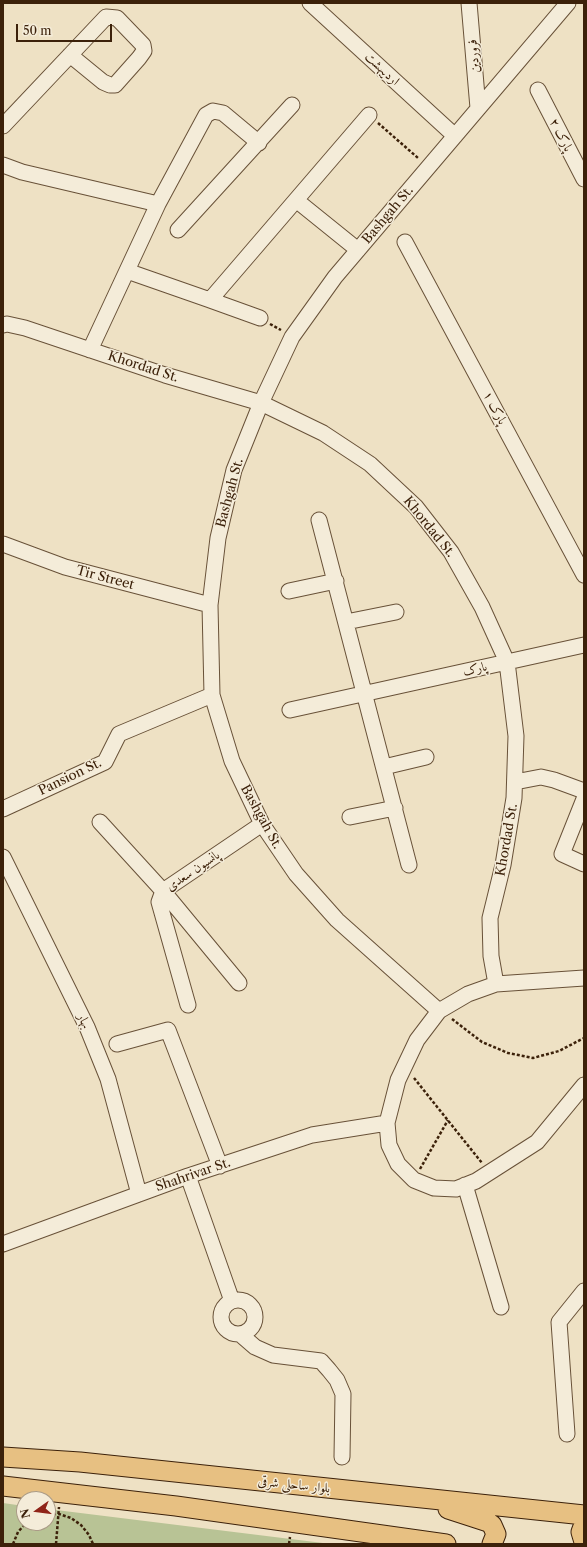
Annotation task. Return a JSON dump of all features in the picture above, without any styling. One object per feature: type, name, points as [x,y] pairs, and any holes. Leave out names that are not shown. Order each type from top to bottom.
[{"type":"main road","name":"بلوار ساحلی شرقی","points":[[3,1457],[80,1462],[584,1515]]},
{"type":"main road","points":[[3,1486],[161,1504],[446,1544]]},
{"type":"main road","points":[[415,1498],[488,1522],[495,1529],[496,1534],[496,1539],[492,1544]]},
{"type":"main road","points":[[584,1524],[581,1532],[584,1542]]},
{"type":"street","name":"فروردین","points":[[469,3],[478,108]]},
{"type":"street","name":"Bashgah St.","points":[[439,1011],[337,920],[296,874],[262,824],[232,761],[212,695],[210,605],[218,538],[234,470],[261,403],[292,337],[335,277],[568,3]]},
{"type":"street","name":"اردیبهشت","points":[[314,4],[455,136]]},
{"type":"street","points":[[3,126],[70,55],[106,17],[112,16],[117,18],[143,45],[144,51],[115,85],[110,85],[70,55]]},
{"type":"street","name":"پارک ۲","points":[[538,90],[584,179]]},
{"type":"street","points":[[178,230],[259,143],[292,104]]},
{"type":"street","points":[[90,350],[158,204],[206,115],[213,111],[223,113],[259,143]]},
{"type":"street","points":[[210,300],[369,115]]},
{"type":"street","points":[[3,165],[22,172],[158,204]]},
{"type":"street","points":[[296,200],[358,250]]},
{"type":"street","name":"پارک ۱","points":[[405,242],[584,575]]},
{"type":"street","points":[[127,271],[260,318]]},
{"type":"street","name":"Khordad St.","points":[[3,325],[7,324],[25,328],[165,375],[261,403],[323,433],[370,464],[416,506],[451,552],[482,607],[506,662],[516,736],[514,798],[503,865],[490,918],[491,956],[496,984]]},
{"type":"street","points":[[319,520],[366,694],[409,865]]},
{"type":"street","name":"Tir Street","points":[[3,544],[65,568],[210,605]]},
{"type":"street","points":[[289,591],[336,581]]},
{"type":"street","points":[[346,622],[396,612]]},
{"type":"street","name":"پارک","points":[[290,710],[584,645]]},
{"type":"street","name":"Pansion St.","points":[[3,809],[105,762],[119,734],[212,695]]},
{"type":"street","points":[[384,767],[426,757]]},
{"type":"street","points":[[515,782],[541,778],[554,780],[584,791]]},
{"type":"street","points":[[584,799],[562,854],[584,864]]},
{"type":"street","points":[[350,817],[395,808]]},
{"type":"street","points":[[100,822],[163,891],[239,983]]},
{"type":"street","name":"پانسیون سعدی","points":[[188,1005],[159,902],[163,891],[262,824]]},
{"type":"street","name":"بهار","points":[[3,857],[90,1034],[108,1079],[139,1194]]},
{"type":"street","points":[[584,978],[496,984],[468,994],[439,1011],[417,1040],[398,1080],[387,1123],[389,1144],[398,1164],[414,1180],[434,1188],[456,1189],[476,1181],[537,1142],[584,1085]]},
{"type":"street","points":[[117,1044],[168,1030],[220,1166]]},
{"type":"street","name":"Shahrivar St.","points":[[3,1244],[188,1176],[312,1135],[387,1123]]},
{"type":"street","points":[[188,1176],[232,1301]]},
{"type":"street","points":[[465,1185],[501,1307]]},
{"type":"street","points":[[567,1434],[559,1322],[584,1291]]},
{"type":"street","points":[[240,1334],[245,1332],[254,1324],[255,1313],[248,1303],[238,1299],[232,1301],[224,1307],[221,1318],[225,1328],[234,1333],[240,1334],[255,1347],[273,1355],[321,1361],[329,1370],[337,1380],[343,1394],[342,1456]]},
{"type":"path","points":[[369,115],[418,158],[410,168],[420,177]]},
{"type":"path","points":[[260,318],[292,337]]},
{"type":"path","points":[[439,1011],[459,1023],[482,1042],[508,1053],[533,1058],[559,1051],[584,1038]]},
{"type":"path","points":[[405,1066],[471,1151],[490,1172]]},
{"type":"path","points":[[414,1180],[448,1120]]},
{"type":"path","points":[[56,1514],[71,1518],[81,1525],[89,1534],[93,1544]]},
{"type":"path","points":[[13,1544],[19,1531]]},
{"type":"green space","points":[[3,1503],[16,1505],[16,1531],[56,1531],[56,1510],[331,1544],[3,1544]]}]
